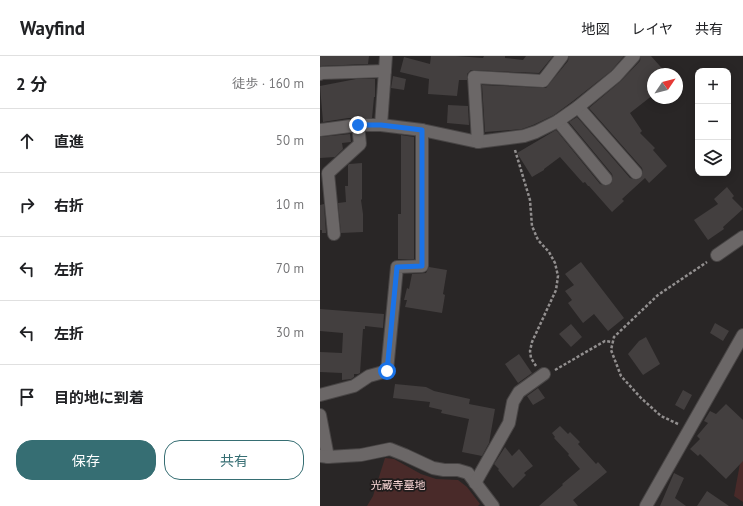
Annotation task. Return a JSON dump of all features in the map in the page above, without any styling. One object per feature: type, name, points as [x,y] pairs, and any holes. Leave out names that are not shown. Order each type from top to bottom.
[{"type":"street","points":[[381,125],[386,56]]},
{"type":"street","points":[[478,142],[474,77],[542,81],[562,56]]},
{"type":"street","points":[[320,130],[358,125],[381,125],[422,130],[478,142],[511,138],[536,132],[558,121],[616,76],[634,56]]},
{"type":"street","points":[[320,74],[385,71]]},
{"type":"street","points":[[578,107],[636,173]]},
{"type":"street","points":[[558,121],[606,178]]},
{"type":"street","points":[[334,234],[328,173],[360,144],[358,125]]},
{"type":"street","points":[[320,395],[354,386],[369,376],[387,371],[397,267],[422,266],[422,130]]},
{"type":"street","points":[[717,255],[743,237]]},
{"type":"street","points":[[646,506],[743,335]]},
{"type":"street","points":[[475,483],[508,423],[512,402],[519,392],[544,374]]},
{"type":"street","points":[[320,416],[324,456],[361,455],[390,449],[433,468],[458,470],[468,473],[493,506]]},
{"type":"path","points":[[511,138],[530,200],[532,226],[538,240],[549,252],[555,263],[558,276],[556,290],[532,342],[530,351],[531,358],[538,370],[546,375],[605,341],[613,342]]},
{"type":"path","points":[[689,429],[661,416],[641,398],[621,376],[611,350],[614,337],[658,295],[717,255]]},
{"type":"green space","points":[[743,455],[743,502],[734,496],[741,458]]},
{"type":"green space","name":"光蔵寺墓地","points":[[385,458],[394,459],[421,474],[436,479],[458,480],[467,487],[480,504],[478,506],[367,506],[373,496]]},
{"type":"building","points":[[320,56],[369,56],[368,64],[320,66]]},
{"type":"building","points":[[431,56],[483,58],[484,56],[505,56],[505,58],[523,60],[526,56],[553,56],[539,73],[471,70],[467,74],[467,80],[459,80],[457,96],[428,94],[429,79],[400,72],[404,57],[430,64]]},
{"type":"building","points":[[569,56],[624,56],[611,71],[554,115],[522,129],[485,132],[482,85],[546,88],[568,61]]},
{"type":"building","points":[[641,56],[651,56],[662,68],[647,68],[647,100],[630,113],[642,131],[640,133],[655,148],[653,150],[667,166],[649,183],[645,178],[622,199],[624,201],[612,212],[560,157],[544,170],[532,177],[517,153],[556,130],[600,184],[607,186],[611,184],[613,178],[612,174],[569,122],[577,117],[630,178],[637,180],[641,178],[643,172],[642,168],[589,108],[621,81],[640,61]]},
{"type":"building","points":[[393,76],[406,79],[404,90],[391,88]]},
{"type":"building","points":[[356,79],[375,79],[375,97],[372,118],[348,118],[323,122],[320,86]]},
{"type":"building","points":[[448,105],[468,106],[469,125],[447,123]]},
{"type":"building","points":[[350,134],[351,142],[342,143],[343,149],[335,157],[320,158],[320,137]]},
{"type":"building","points":[[401,135],[414,137],[414,259],[398,259],[398,214],[401,214]]},
{"type":"building","points":[[362,163],[361,200],[363,232],[341,233],[338,203],[346,202],[345,186],[348,186],[348,165]]},
{"type":"building","points":[[727,187],[734,196],[732,198],[743,209],[723,227],[724,229],[708,240],[694,220],[718,204],[714,199]]},
{"type":"building","points":[[324,204],[326,233],[322,233],[322,230],[320,230],[320,205]]},
{"type":"building","points":[[581,262],[624,318],[608,331],[594,314],[583,323],[568,303],[572,300],[565,291],[574,285],[565,274]]},
{"type":"building","points":[[429,267],[447,270],[443,294],[445,295],[442,313],[405,307],[407,300],[404,300],[407,288],[409,289],[412,274],[426,273]]},
{"type":"building","points":[[320,309],[384,314],[383,328],[365,326],[365,329],[363,329],[360,373],[354,374],[354,377],[351,379],[342,380],[342,373],[320,372],[320,352],[342,353],[343,333],[320,331]]},
{"type":"building","points":[[715,323],[729,331],[723,341],[710,333]]},
{"type":"building","points":[[571,324],[582,337],[571,347],[559,334]]},
{"type":"building","points":[[646,337],[660,364],[643,375],[628,354],[639,341]]},
{"type":"building","points":[[519,354],[532,373],[518,383],[505,364]]},
{"type":"building","points":[[395,384],[426,387],[434,391],[470,399],[469,404],[495,409],[489,443],[482,456],[462,452],[469,419],[441,413],[442,410],[429,407],[430,402],[393,398]]},
{"type":"building","points":[[538,388],[545,398],[533,405],[527,396]]},
{"type":"building","points":[[683,390],[692,395],[684,410],[675,405]]},
{"type":"building","points":[[726,404],[743,420],[743,461],[726,479],[700,454],[698,456],[690,449],[700,439],[697,436],[708,423],[704,421],[710,411],[716,414]]},
{"type":"building","points":[[560,426],[568,434],[570,432],[580,442],[578,444],[596,464],[598,462],[607,472],[573,500],[578,506],[539,506],[580,469],[568,455],[569,454],[554,438],[555,437],[552,433]]},
{"type":"building","points":[[505,447],[512,456],[519,449],[533,466],[524,473],[526,475],[513,488],[494,464]]},
{"type":"building","points":[[674,473],[684,478],[675,498],[686,506],[660,506]]},
{"type":"building","points":[[707,491],[729,506],[697,506]]},
{"type":"route","points":[[358,125],[381,125],[422,130],[422,266],[397,267],[387,371]]}]
